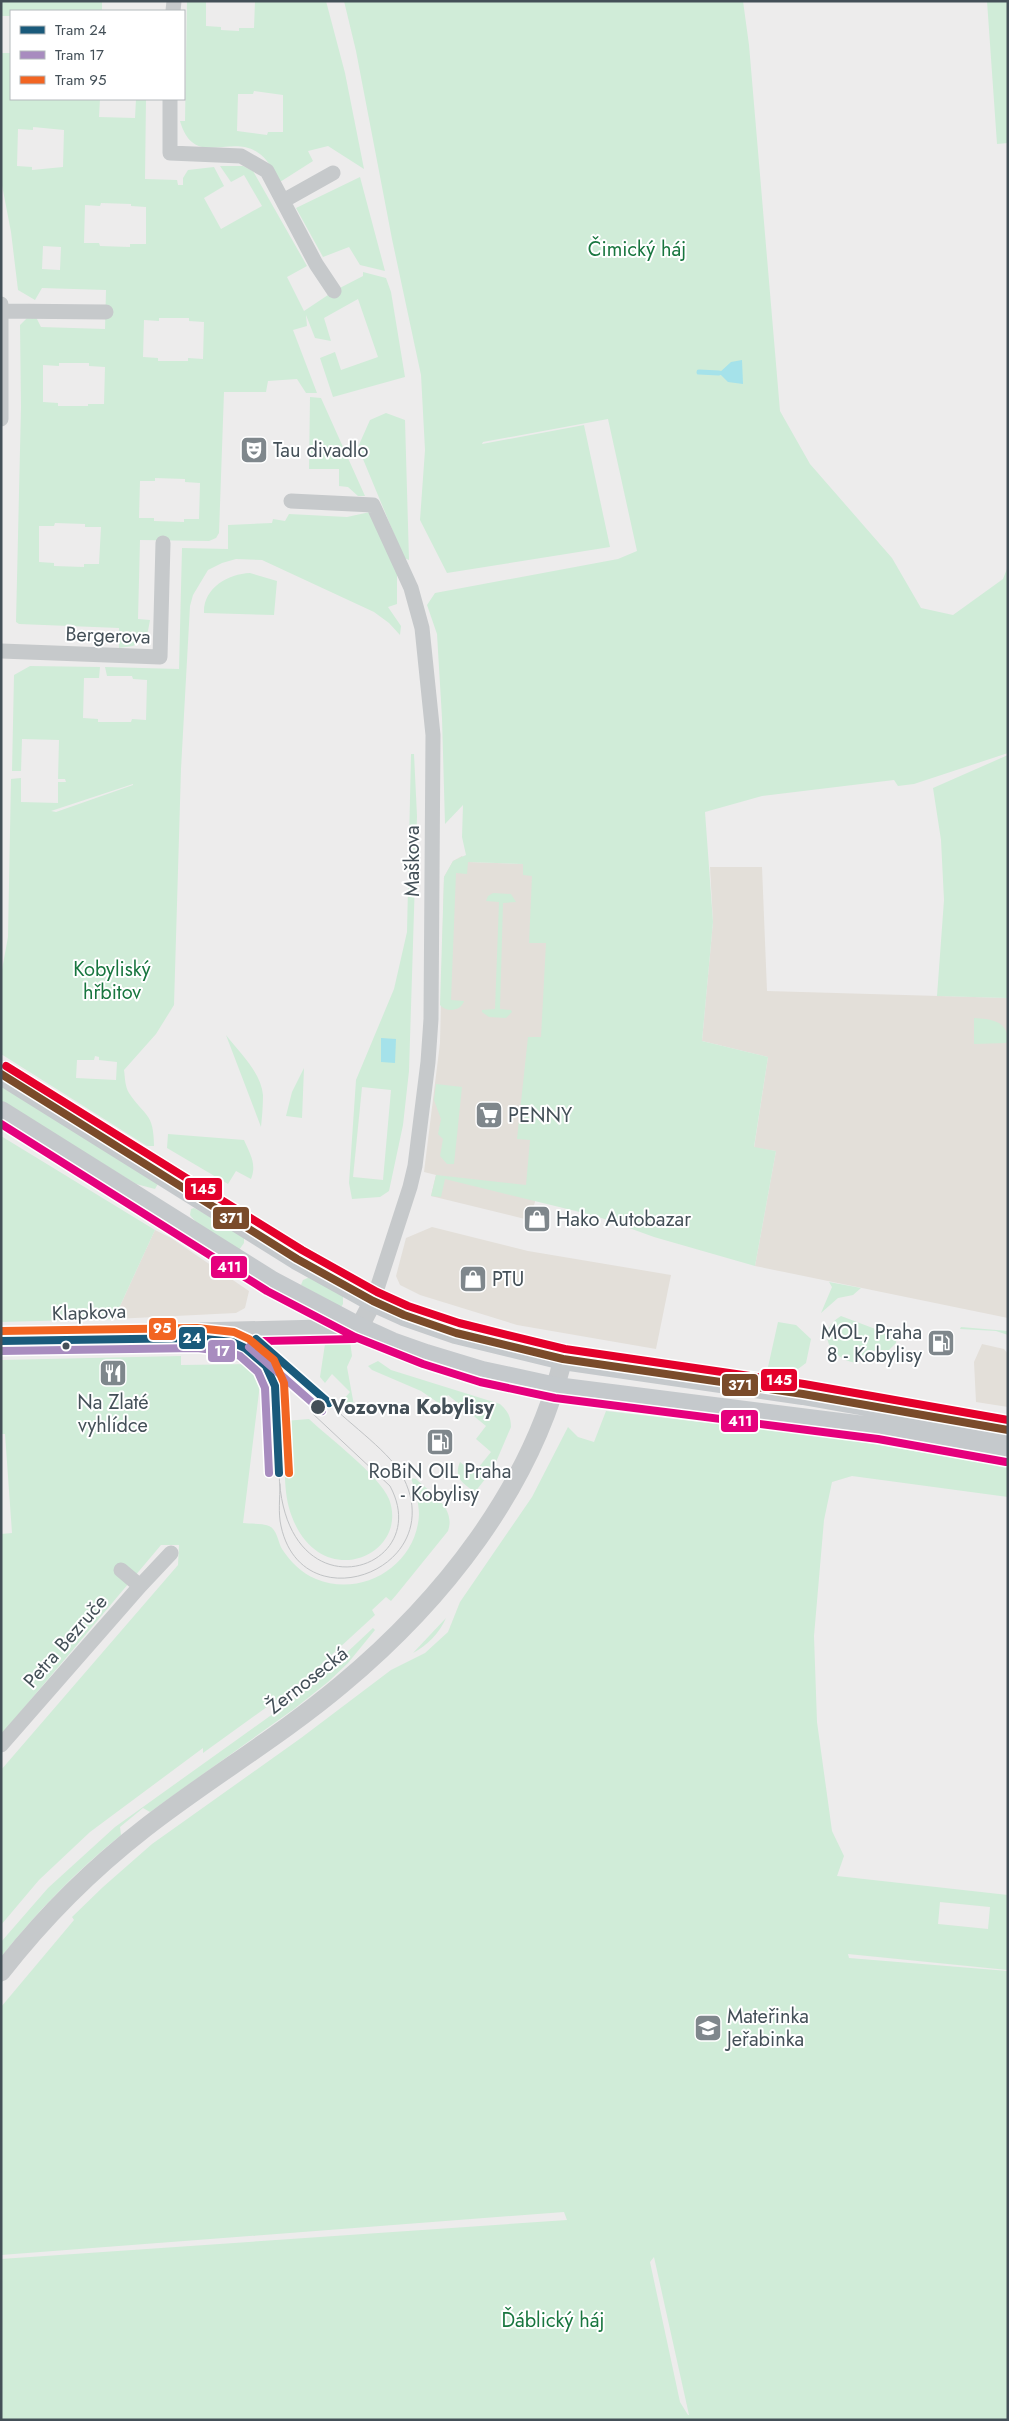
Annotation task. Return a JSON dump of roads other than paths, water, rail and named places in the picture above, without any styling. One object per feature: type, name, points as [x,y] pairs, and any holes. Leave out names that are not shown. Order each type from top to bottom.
[{"type":"main road","points":[[1,1074],[297,1259],[373,1301],[404,1315],[456,1332],[563,1359],[803,1394],[1008,1430]]},
{"type":"main road","points":[[1,1112],[272,1282],[359,1328],[392,1343],[473,1369],[556,1388],[880,1429],[1008,1452]]},
{"type":"street","points":[[170,100],[170,153],[241,156],[267,171],[316,264],[334,291]]},
{"type":"street","points":[[283,200],[333,173]]},
{"type":"street","points":[[1,304],[1,419]]},
{"type":"street","points":[[2,311],[106,312]]},
{"type":"street","name":"Maškova","points":[[291,501],[373,505],[411,588],[422,628],[433,735],[431,1019],[428,1062],[410,1188],[373,1301]]},
{"type":"street","name":"Bergerova","points":[[1,651],[160,657],[164,543]]},
{"type":"street","points":[[359,1328],[373,1301]]},
{"type":"street","name":"Klapkova","points":[[1,1337],[359,1328]]},
{"type":"street","name":"Žernosecká","points":[[1,1972],[24,1942],[96,1868],[145,1828],[340,1686],[380,1650],[429,1599],[471,1550],[492,1519],[522,1465],[556,1388],[563,1359]]},
{"type":"street","name":"Petra Bezruče","points":[[1,1745],[140,1586],[172,1553]]},
{"type":"street","points":[[121,1570],[140,1586]]},
{"type":"water","points":[[742,360],[743,384],[728,382],[719,373],[731,362]]},
{"type":"water","points":[[381,1038],[396,1039],[395,1063],[381,1062]]},
{"type":"waterway","points":[[699,372],[719,373]]},
{"type":"tram line","name":"95","points":[[1,1331],[197,1328],[234,1332],[249,1339],[274,1360],[284,1383],[289,1473]]},
{"type":"tram line","name":"24","points":[[1,1341],[197,1338],[232,1342],[245,1348],[266,1366],[275,1386],[279,1473]]},
{"type":"tram line","name":"24","points":[[256,1339],[329,1403]]},
{"type":"tram line","name":"17","points":[[249,1347],[322,1411]]},
{"type":"tram line","name":"17","points":[[1,1351],[197,1348],[229,1352],[240,1356],[258,1372],[265,1388],[269,1473]]},
{"type":"tram line","points":[[280,1484],[279,1511],[281,1526],[294,1556],[315,1573],[341,1578],[367,1573],[390,1560],[406,1539],[412,1511],[404,1479],[398,1469],[381,1450],[329,1403]]},
{"type":"tram line","points":[[279,1473],[287,1519],[305,1549],[328,1564],[354,1566],[376,1558],[393,1540],[399,1516],[390,1486],[312,1413]]},
{"type":"place","name":"Tau divadlo","points":[[254,450]]},
{"type":"place","name":"PENNY","points":[[489,1115]]},
{"type":"place","name":"Hako Autobazar","points":[[537,1219]]},
{"type":"place","name":"PTU","points":[[473,1279]]},
{"type":"place","name":"MOL, Praha 8 - Kobylisy","points":[[941,1343]]},
{"type":"place","name":"Na Zlaté vyhlídce","points":[[113,1373]]},
{"type":"place","name":"Vozovna Kobylisy","points":[[318,1407]]},
{"type":"place","name":"RoBiN OIL Praha - Kobylisy","points":[[440,1442]]},
{"type":"place","name":"Mateřinka Jeřabinka","points":[[708,2028]]},
{"type":"park label","name":"Čimický háj","points":[[637,249]]},
{"type":"park label","name":"Kobyliský hřbitov","points":[[112,980]]},
{"type":"park label","name":"Ďáblický háj","points":[[553,2320]]}]
